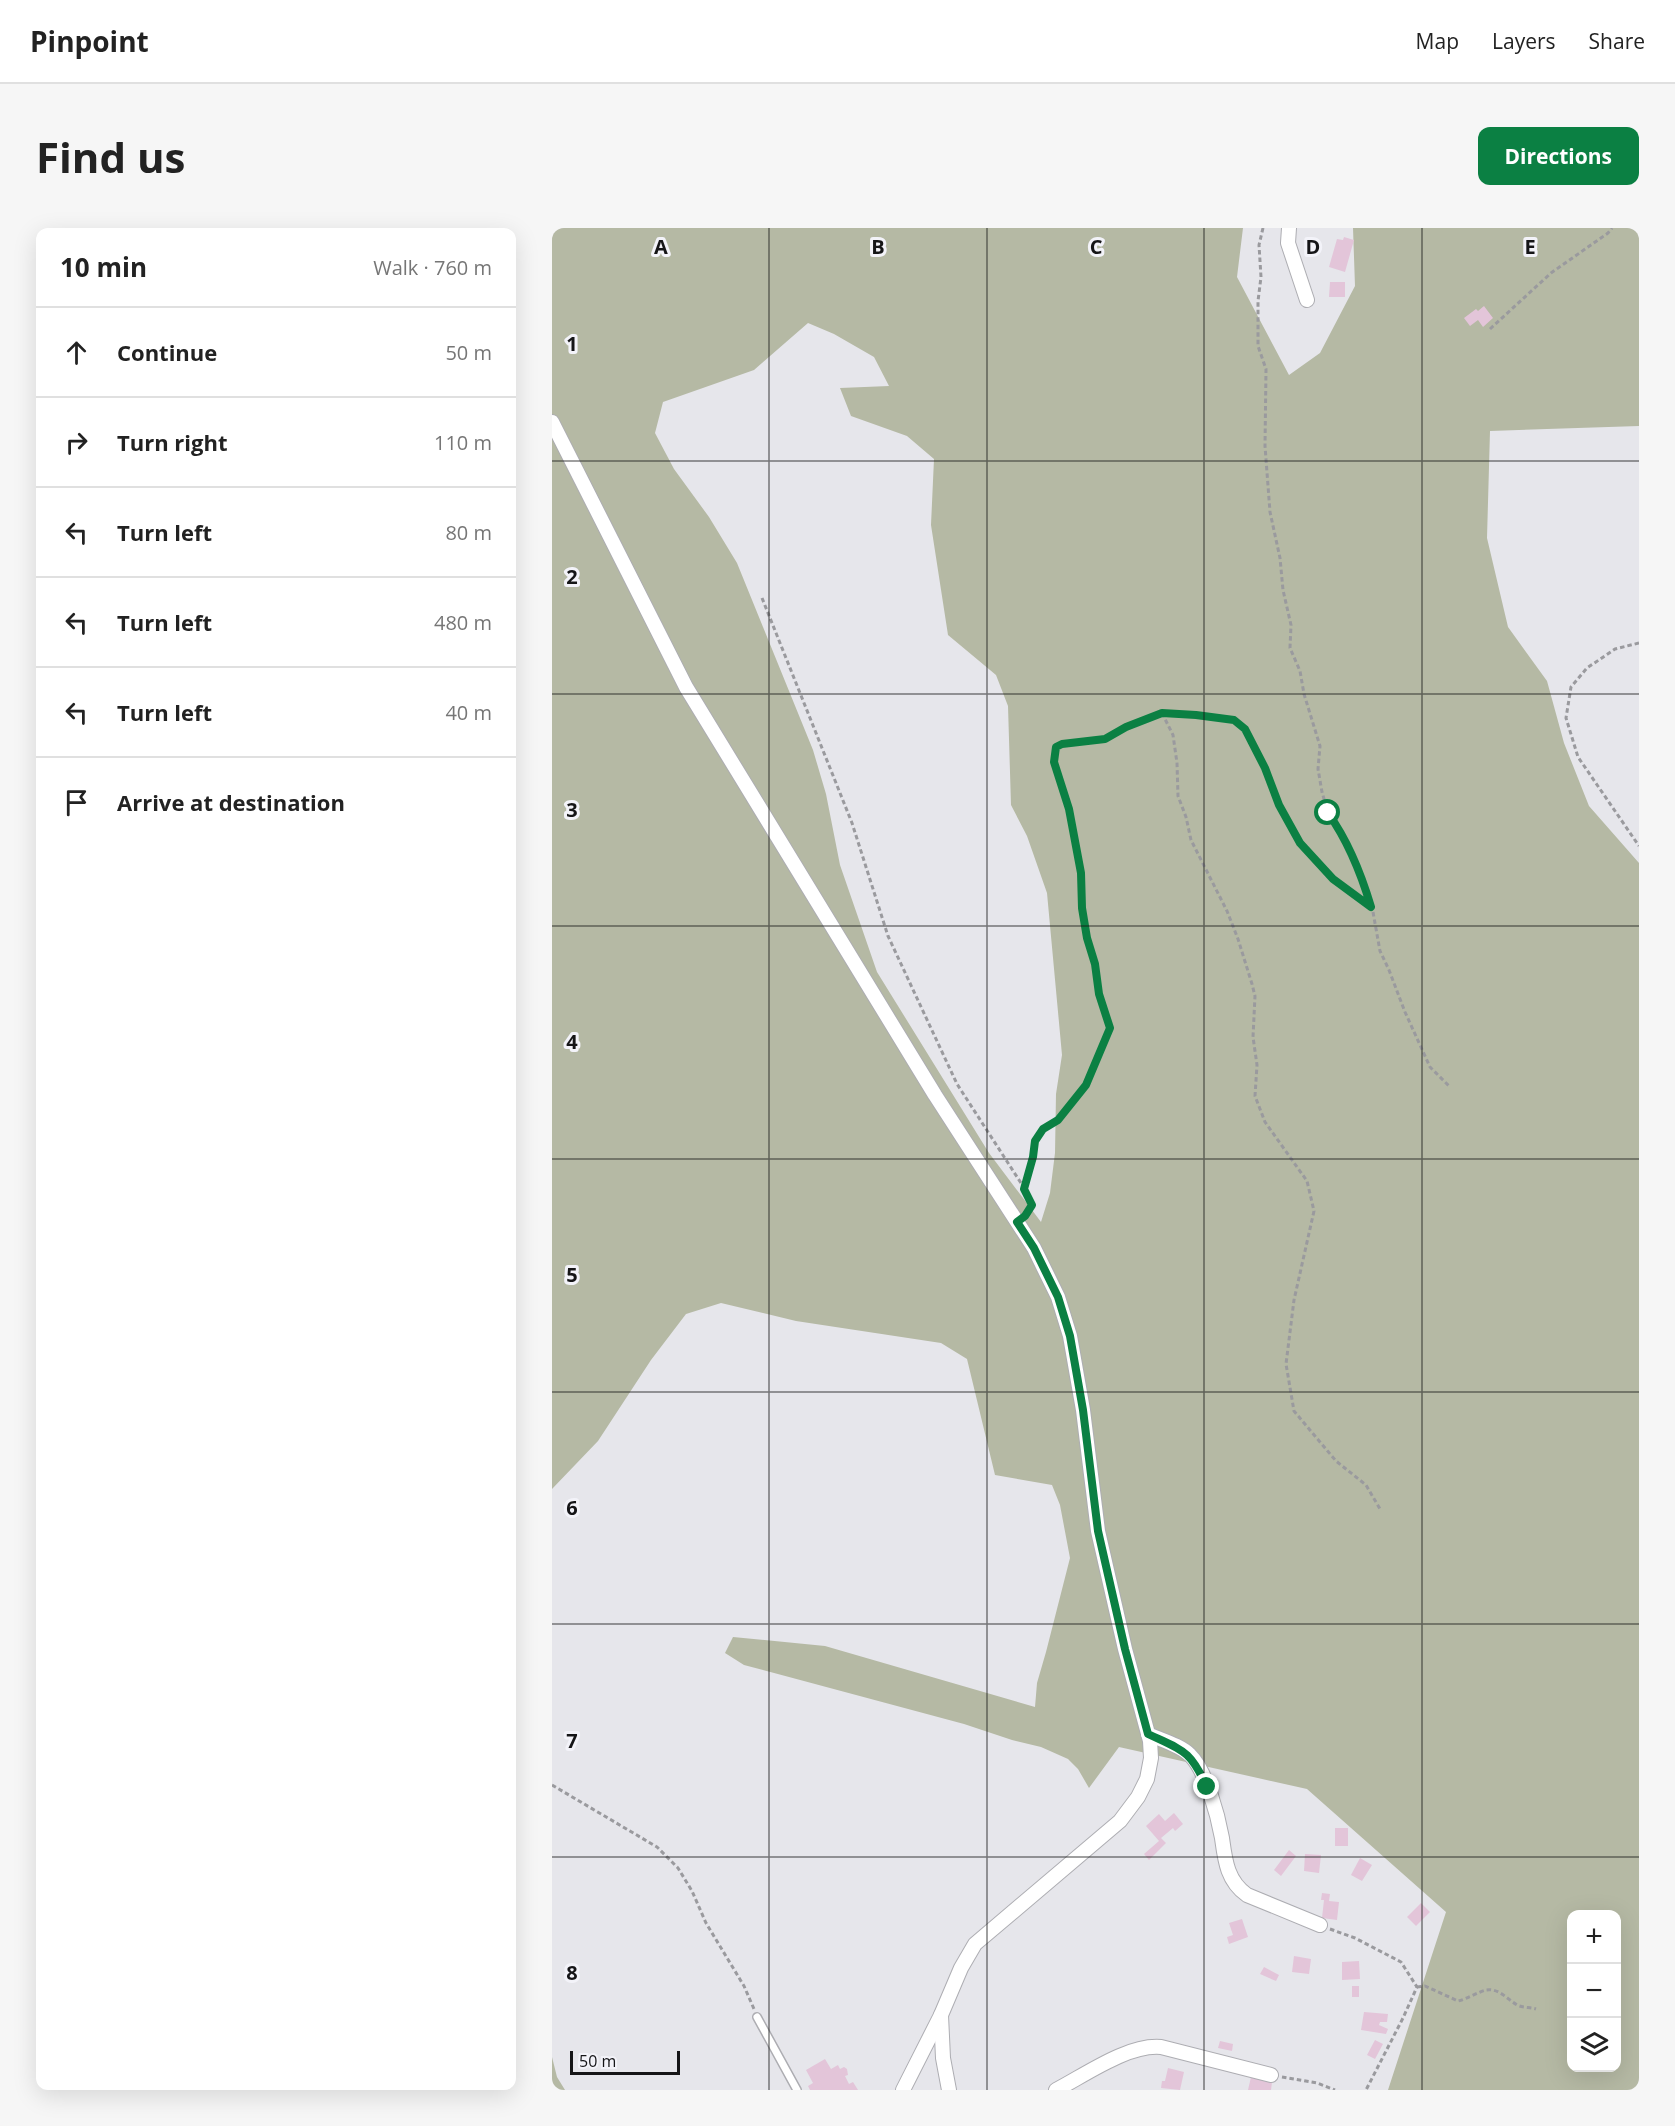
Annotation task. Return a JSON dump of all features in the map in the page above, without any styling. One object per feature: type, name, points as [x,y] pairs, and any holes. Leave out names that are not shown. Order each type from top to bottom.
[{"type":"street","points":[[1289,228],[1288,243],[1307,300]]},
{"type":"street","points":[[552,423],[686,687],[935,1095],[1034,1248],[1058,1297],[1070,1336],[1083,1410],[1098,1531],[1125,1649],[1148,1734],[1151,1758],[1147,1779],[1138,1797],[1120,1821],[975,1944],[961,1968],[941,2015],[903,2090]]},
{"type":"street","points":[[1148,1734],[1190,1755],[1198,1766],[1219,1826],[1224,1861],[1239,1889],[1247,1895],[1320,1925]]},
{"type":"street","points":[[941,2015],[943,2058],[949,2090]]},
{"type":"street","points":[[1056,2090],[1130,2050],[1150,2046],[1272,2074]]},
{"type":"lane","points":[[757,2017],[797,2090]]},
{"type":"path","points":[[1263,228],[1259,245],[1261,277],[1258,301],[1258,346],[1266,369],[1265,446],[1270,512],[1280,558],[1282,590],[1291,625],[1290,648],[1300,671],[1304,694],[1320,746],[1318,769],[1328,813],[1342,832],[1359,872],[1371,907],[1380,951],[1405,1012],[1430,1067],[1449,1086]]},
{"type":"path","points":[[1490,329],[1551,273],[1608,234],[1612,228]]},
{"type":"path","points":[[762,598],[852,824],[888,936],[957,1084],[1032,1205],[1025,1216],[1017,1222]]},
{"type":"path","points":[[1639,643],[1615,649],[1587,668],[1571,687],[1566,718],[1578,756],[1639,846]]},
{"type":"path","points":[[1024,1189],[1035,1141],[1043,1129],[1058,1120],[1086,1085],[1110,1028],[1099,994],[1095,964],[1087,938],[1082,908],[1081,873],[1069,809],[1054,762],[1056,747],[1062,744],[1105,739],[1126,727],[1162,713],[1234,720],[1245,729],[1265,768],[1279,805],[1300,843],[1333,879],[1371,907]]},
{"type":"path","points":[[1162,713],[1173,735],[1178,796],[1191,840],[1227,911],[1255,996],[1253,1037],[1257,1065],[1255,1096],[1265,1122],[1307,1181],[1314,1211],[1294,1300],[1286,1364],[1294,1411],[1336,1461],[1366,1485],[1380,1509]]},
{"type":"path","points":[[552,1785],[657,1847],[678,1868],[706,1923],[744,1986],[757,2017]]},
{"type":"path","points":[[1320,1925],[1355,1938],[1401,1962],[1417,1987]]},
{"type":"path","points":[[1417,1987],[1425,1986],[1458,2001],[1471,1998],[1485,1990],[1491,1990],[1516,2004],[1536,2009]]},
{"type":"path","points":[[1366,2090],[1417,1987]]},
{"type":"path","points":[[1272,2074],[1317,2082],[1335,2090]]},
{"type":"green space","points":[[552,228],[1243,228],[1237,277],[1289,375],[1320,353],[1355,286],[1353,228],[1639,228],[1639,426],[1490,431],[1487,538],[1508,627],[1547,681],[1564,743],[1589,806],[1639,863],[1639,2090],[1388,2090],[1446,1912],[1307,1789],[1119,1747],[1089,1788],[1078,1769],[1068,1759],[1041,1747],[744,1665],[725,1653],[733,1637],[825,1646],[1035,1707],[1037,1683],[1070,1558],[1060,1505],[1052,1485],[995,1475],[967,1359],[941,1343],[796,1321],[721,1303],[686,1314],[651,1360],[598,1441],[552,1489]],"holes":[[[808,323],[834,334],[874,357],[889,386],[840,388],[851,416],[907,436],[934,459],[931,525],[948,635],[996,675],[1008,706],[1011,805],[1027,836],[1047,893],[1062,1055],[1056,1094],[1055,1153],[1050,1193],[1041,1222],[989,1153],[877,972],[840,865],[826,794],[813,750],[737,563],[709,517],[674,469],[655,433],[663,402],[754,370]]]},
{"type":"green space","points":[[552,2057],[557,2077],[565,2090],[552,2090]]},
{"type":"building","points":[[1344,237],[1354,240],[1345,272],[1329,267],[1337,239],[1343,240]]},
{"type":"building","points":[[1330,282],[1345,282],[1345,297],[1329,297]]},
{"type":"building","points":[[1484,306],[1493,318],[1483,327],[1478,320],[1470,326],[1464,318]]},
{"type":"building","points":[[1174,1813],[1183,1824],[1175,1831],[1173,1828],[1161,1838],[1166,1843],[1149,1860],[1144,1854],[1159,1841],[1146,1826],[1159,1814],[1165,1821]]},
{"type":"building","points":[[1335,1828],[1348,1828],[1348,1846],[1335,1846]]},
{"type":"building","points":[[1289,1850],[1296,1856],[1281,1876],[1274,1870]]},
{"type":"building","points":[[1305,1854],[1321,1855],[1319,1873],[1304,1871]]},
{"type":"building","points":[[1360,1858],[1372,1865],[1362,1881],[1351,1875]]},
{"type":"building","points":[[1322,1893],[1330,1894],[1329,1901],[1339,1902],[1337,1920],[1322,1918],[1324,1900],[1321,1900]]},
{"type":"building","points":[[1421,1903],[1430,1912],[1416,1926],[1407,1917]]},
{"type":"building","points":[[1242,1919],[1248,1937],[1229,1944],[1227,1937],[1233,1935],[1229,1923]]},
{"type":"building","points":[[1294,1956],[1311,1959],[1309,1974],[1292,1972]]},
{"type":"building","points":[[1359,1961],[1360,1979],[1342,1980],[1342,1962]]},
{"type":"building","points":[[1264,1967],[1279,1975],[1276,1981],[1260,1974]]},
{"type":"building","points":[[1352,1986],[1359,1986],[1359,1997],[1352,1997]]},
{"type":"building","points":[[1364,2012],[1388,2014],[1387,2022],[1380,2022],[1379,2025],[1388,2029],[1386,2034],[1361,2030]]},
{"type":"building","points":[[1375,2040],[1383,2044],[1375,2059],[1367,2055]]},
{"type":"building","points":[[1220,2041],[1233,2044],[1232,2051],[1218,2048]]},
{"type":"building","points":[[825,2059],[831,2069],[838,2065],[840,2069],[844,2067],[847,2069],[848,2075],[845,2076],[849,2084],[853,2082],[858,2090],[810,2090],[808,2086],[813,2083],[806,2070]]},
{"type":"building","points":[[1168,2068],[1184,2072],[1180,2090],[1161,2088]]},
{"type":"building","points":[[1251,2077],[1272,2082],[1271,2090],[1248,2090]]},
{"type":"route","points":[[1207,1787],[1198,1766],[1190,1755],[1148,1734],[1138,1702],[1098,1531],[1083,1410],[1070,1336],[1058,1297],[1034,1248],[1017,1222],[1025,1216],[1032,1205],[1024,1189],[1035,1141],[1043,1129],[1058,1120],[1086,1085],[1110,1028],[1099,994],[1095,964],[1087,938],[1082,908],[1081,873],[1069,809],[1054,762],[1056,747],[1062,744],[1105,739],[1126,727],[1162,713],[1234,720],[1245,729],[1265,768],[1279,805],[1300,843],[1333,879],[1371,907],[1342,832],[1328,813]]}]
